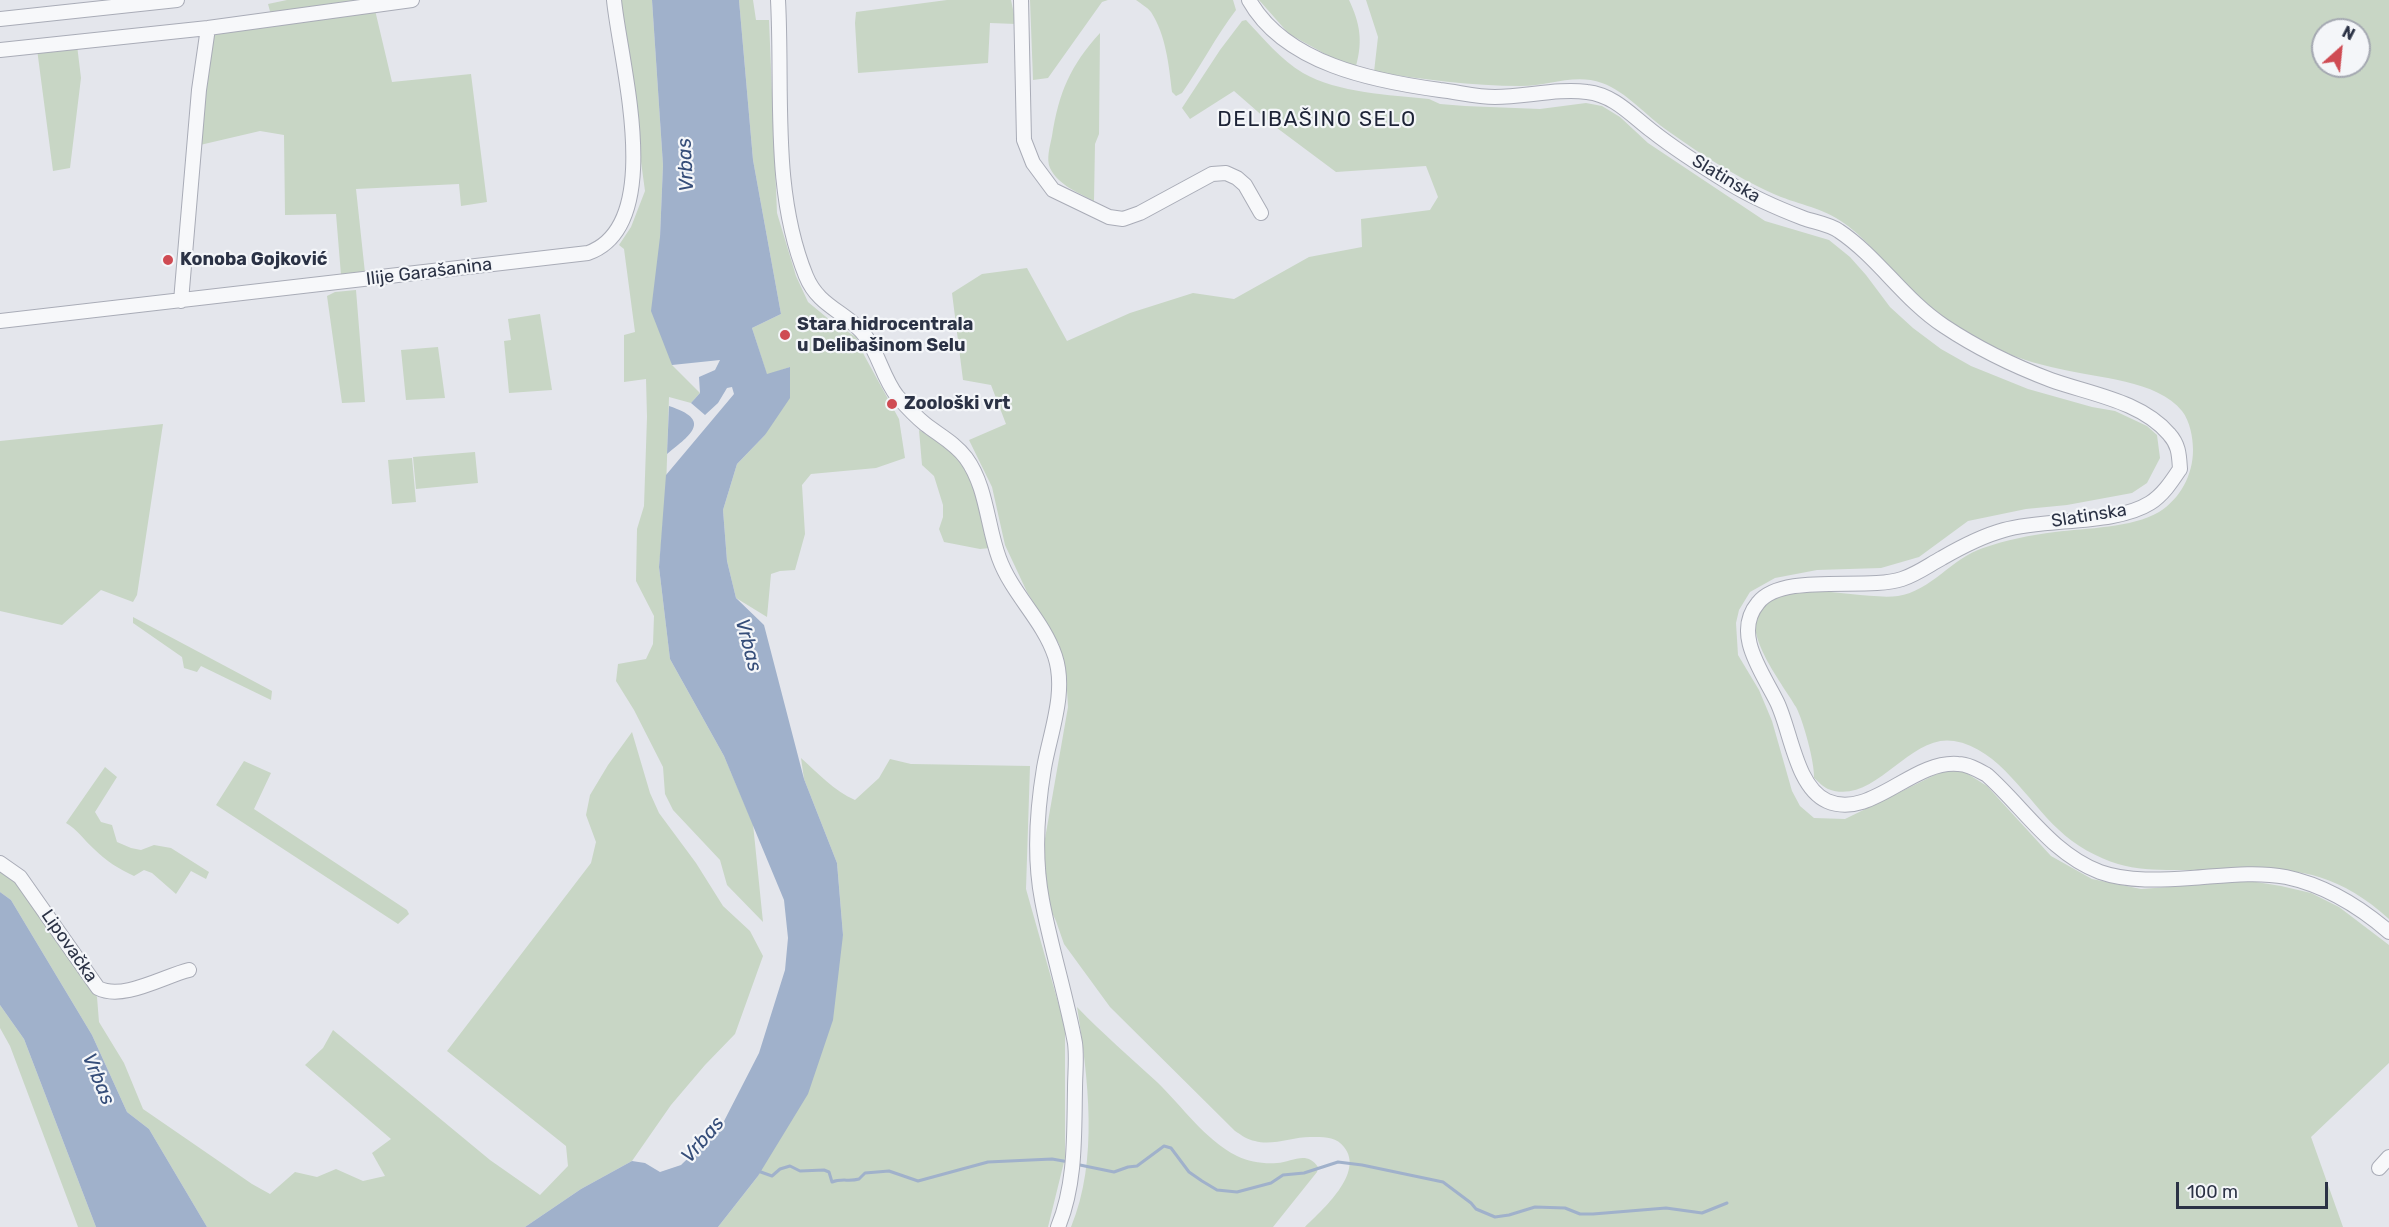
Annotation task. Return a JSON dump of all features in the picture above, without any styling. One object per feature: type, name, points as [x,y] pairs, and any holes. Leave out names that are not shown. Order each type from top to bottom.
[{"type":"street","points":[[0,20],[177,0]]},
{"type":"street","points":[[0,50],[208,27],[412,0]]},
{"type":"street","name":"Ilije Garašanina","points":[[0,321],[588,254],[597,250],[611,239],[621,223],[633,182],[634,145],[614,0]]},
{"type":"street","points":[[778,0],[781,142],[786,202],[807,278],[820,299],[843,315],[866,336],[897,396],[926,425],[946,438],[964,456],[980,487],[1000,561],[1045,634],[1056,660],[1058,694],[1038,807],[1038,852],[1040,888],[1047,930],[1076,1047],[1073,1166],[1064,1213],[1058,1227]]},
{"type":"street","points":[[1021,0],[1024,140],[1033,163],[1053,189],[1108,217],[1123,219],[1140,213],[1212,174],[1226,173],[1245,185],[1261,213]]},
{"type":"street","name":"Slatinska","points":[[1249,0],[1256,13],[1282,37],[1335,67],[1362,76],[1491,97],[1586,92],[1605,96],[1621,105],[1679,150],[1729,183],[1768,204],[1836,229],[1856,244],[1921,310],[1970,342],[2018,367],[2121,403],[2146,415],[2169,433],[2179,448],[2181,470],[2150,504],[2116,515],[2003,530],[1970,543],[1901,580],[1790,587],[1770,592],[1758,602],[1750,615],[1747,632],[1751,648],[1786,721],[1801,769],[1810,787],[1826,800],[1840,805],[1859,803],[1917,773],[1939,765],[1959,764],[1987,775],[2061,849],[2101,872],[2158,880],[2250,874],[2285,877],[2315,886],[2344,900],[2389,932]]},
{"type":"street","points":[[181,301],[199,90],[208,27]]},
{"type":"street","name":"Lipovačka","points":[[0,863],[20,877],[98,988],[119,992],[158,982],[189,970]]},
{"type":"street","points":[[2379,1168],[2389,1156]]},
{"type":"green space","points":[[287,0],[381,0],[271,15],[268,4]]},
{"type":"green space","points":[[619,0],[652,0],[663,165],[660,237],[672,365],[700,393],[691,403],[669,397],[666,490],[659,567],[670,659],[724,756],[753,824],[763,922],[727,885],[720,860],[673,810],[665,794],[663,767],[634,710],[616,681],[618,664],[646,659],[653,644],[654,616],[636,581],[637,529],[644,506],[646,379],[624,382],[624,335],[635,332],[624,249],[619,245],[631,227],[645,191]]},
{"type":"green space","points":[[739,0],[753,0],[756,20],[769,20],[777,213],[796,276],[808,302],[831,321],[856,337],[899,419],[905,458],[876,468],[811,474],[802,485],[805,534],[795,570],[771,574],[767,617],[736,598],[727,561],[723,510],[737,464],[765,435],[790,367],[767,375],[752,328],[781,314],[753,160]]},
{"type":"green space","points":[[947,0],[1011,0],[1016,24],[990,23],[988,63],[858,73],[856,12]]},
{"type":"green space","points":[[1030,0],[1108,0],[1102,2],[1048,78],[1033,80]]},
{"type":"green space","points":[[1136,0],[1233,0],[1236,10],[1182,93],[1176,96],[1172,92],[1166,51],[1156,21],[1151,12]]},
{"type":"green space","points":[[1259,0],[1349,0],[1356,16],[1359,32],[1356,66],[1345,65],[1289,34]]},
{"type":"green space","points":[[1366,0],[2389,0],[2389,919],[2365,900],[2341,886],[2318,877],[2295,872],[2271,869],[2154,870],[2118,864],[2102,858],[2065,836],[1999,765],[1970,746],[1954,741],[1938,742],[1922,748],[1861,788],[1845,792],[1828,789],[1821,784],[1814,778],[1811,752],[1799,713],[1767,661],[1756,634],[1755,622],[1758,612],[1769,601],[1784,594],[1822,592],[1882,597],[1898,596],[1921,588],[1961,559],[1992,545],[2055,532],[2108,527],[2136,521],[2159,512],[2179,493],[2191,468],[2193,445],[2185,415],[2171,401],[2142,386],[2016,357],[1971,335],[1924,304],[1866,242],[1840,220],[1752,184],[1694,149],[1628,98],[1602,83],[1582,79],[1502,86],[1447,82],[1374,72],[1378,37]]},
{"type":"green space","points":[[375,10],[392,82],[471,74],[487,202],[461,206],[459,184],[356,189],[365,273],[341,275],[336,214],[285,215],[284,135],[260,131],[200,145],[210,38],[213,34]]},
{"type":"green space","points":[[1246,20],[1295,68],[1317,80],[1348,89],[1465,106],[1540,109],[1586,103],[1602,106],[1620,117],[1648,143],[1765,221],[1829,240],[1850,257],[1890,307],[1941,349],[1971,366],[2028,389],[2115,411],[2147,426],[2157,435],[2160,458],[2147,483],[2132,493],[2067,505],[2026,509],[1968,521],[1919,557],[1881,568],[1817,570],[1775,578],[1750,592],[1739,610],[1736,623],[1738,655],[1759,690],[1772,721],[1792,791],[1800,806],[1814,818],[1845,819],[1947,769],[1963,771],[1987,786],[2051,856],[2092,879],[2141,889],[2250,881],[2281,886],[2311,893],[2339,907],[2389,945],[2389,1063],[2311,1137],[2343,1227],[1305,1227],[1330,1201],[1345,1179],[1349,1168],[1349,1157],[1341,1143],[1324,1137],[1262,1142],[1250,1140],[1235,1131],[1110,1007],[1064,944],[1045,898],[1043,850],[1068,707],[1066,674],[1059,644],[1027,592],[1005,545],[992,487],[969,440],[1006,424],[991,385],[963,380],[952,293],[982,274],[1027,268],[1067,341],[1130,313],[1193,293],[1234,299],[1309,257],[1362,247],[1361,219],[1430,210],[1438,197],[1426,166],[1336,172],[1273,125],[1234,91],[1190,119],[1182,108],[1220,50],[1242,21]]},
{"type":"green space","points":[[1100,33],[1099,134],[1095,144],[1094,201],[1069,188],[1058,179],[1050,168],[1048,157],[1058,106],[1067,80],[1073,68]]},
{"type":"green space","points":[[77,45],[81,78],[70,168],[53,171],[37,49]]},
{"type":"green space","points":[[356,290],[365,402],[342,403],[327,296],[335,292]]},
{"type":"green space","points":[[540,314],[552,390],[509,393],[504,341],[511,340],[508,319]]},
{"type":"green space","points":[[438,347],[445,398],[406,400],[401,350]]},
{"type":"green space","points":[[163,424],[137,595],[133,602],[101,590],[62,625],[0,611],[0,441]]},
{"type":"green space","points":[[919,430],[951,451],[965,468],[990,548],[980,549],[944,542],[939,529],[943,517],[943,505],[934,476],[922,465]]},
{"type":"green space","points":[[475,452],[478,483],[416,489],[413,457]]},
{"type":"green space","points":[[412,458],[416,502],[392,504],[388,460]]},
{"type":"green space","points":[[133,617],[272,691],[271,700],[201,666],[197,672],[184,668],[182,657],[133,623]]},
{"type":"green space","points":[[632,732],[650,793],[659,813],[696,863],[723,906],[750,931],[763,956],[735,1034],[671,1105],[632,1161],[581,1189],[525,1227],[207,1227],[149,1129],[127,1112],[92,1035],[11,900],[0,892],[0,870],[18,884],[91,986],[97,997],[99,1022],[124,1063],[143,1109],[252,1184],[270,1194],[295,1172],[317,1177],[336,1169],[363,1181],[385,1176],[372,1153],[391,1139],[305,1065],[323,1048],[333,1030],[490,1160],[540,1195],[568,1166],[566,1146],[447,1051],[591,863],[596,842],[586,815],[590,795]]},
{"type":"green space","points":[[801,758],[833,787],[855,800],[879,778],[890,759],[911,764],[1030,766],[1026,889],[1065,1027],[1065,1158],[1048,1227],[718,1227],[758,1176],[843,935],[837,863],[804,779]]},
{"type":"green space","points":[[244,761],[271,773],[254,809],[407,910],[409,914],[398,924],[216,805]]},
{"type":"green space","points":[[105,767],[117,777],[95,812],[101,822],[112,825],[117,842],[141,850],[154,845],[171,848],[209,872],[206,879],[191,871],[176,894],[152,873],[144,870],[134,876],[113,864],[66,823]]},
{"type":"green space","points":[[0,1005],[24,1039],[96,1227],[78,1227],[10,1046],[0,1028]]},
{"type":"green space","points":[[1077,1007],[1157,1082],[1204,1132],[1225,1149],[1242,1158],[1257,1162],[1277,1163],[1304,1158],[1314,1162],[1318,1167],[1317,1172],[1273,1227],[1071,1227],[1080,1201],[1085,1174],[1089,1118],[1085,1061]]},
{"type":"water","name":"Vrbas","points":[[652,0],[739,0],[753,160],[781,314],[752,328],[767,374],[790,367],[790,398],[765,435],[737,464],[723,510],[727,561],[736,598],[764,625],[804,779],[837,863],[843,935],[833,1020],[808,1094],[758,1176],[718,1227],[525,1227],[581,1189],[632,1161],[645,1163],[660,1172],[681,1165],[722,1125],[759,1053],[785,970],[788,938],[784,900],[724,756],[670,659],[659,567],[666,475],[734,394],[732,387],[727,388],[718,403],[705,415],[691,403],[700,393],[699,377],[715,370],[720,360],[672,365],[651,311],[660,237],[663,165]]},
{"type":"water","points":[[669,406],[690,417],[694,422],[694,428],[667,454]]},
{"type":"water","name":"Vrbas","points":[[0,892],[11,900],[92,1035],[127,1112],[149,1129],[207,1227],[96,1227],[24,1039],[0,1005]]},
{"type":"waterway","points":[[1075,1164],[1114,1172],[1137,1166],[1164,1146],[1171,1148],[1189,1172],[1202,1181],[1217,1190],[1237,1192],[1271,1183],[1283,1175],[1304,1173],[1338,1162],[1362,1165],[1443,1182],[1476,1209],[1495,1217],[1535,1207],[1565,1208],[1580,1214],[1666,1208],[1702,1213],[1727,1203]]},
{"type":"waterway","points":[[758,1171],[772,1176],[780,1169],[790,1166],[800,1171],[824,1170],[829,1172],[832,1182],[859,1179],[865,1173],[889,1171],[918,1181],[988,1162],[1052,1159],[1069,1162]]},
{"type":"place","name":"Konoba Gojković","points":[[168,260]]},
{"type":"place","name":"Stara hidrocentrala u Delibašinom Selu","points":[[785,335]]},
{"type":"place","name":"Zoološki vrt","points":[[892,404]]},
{"type":"district","name":"DELIBAŠINO SELO","points":[[1317,120]]}]
